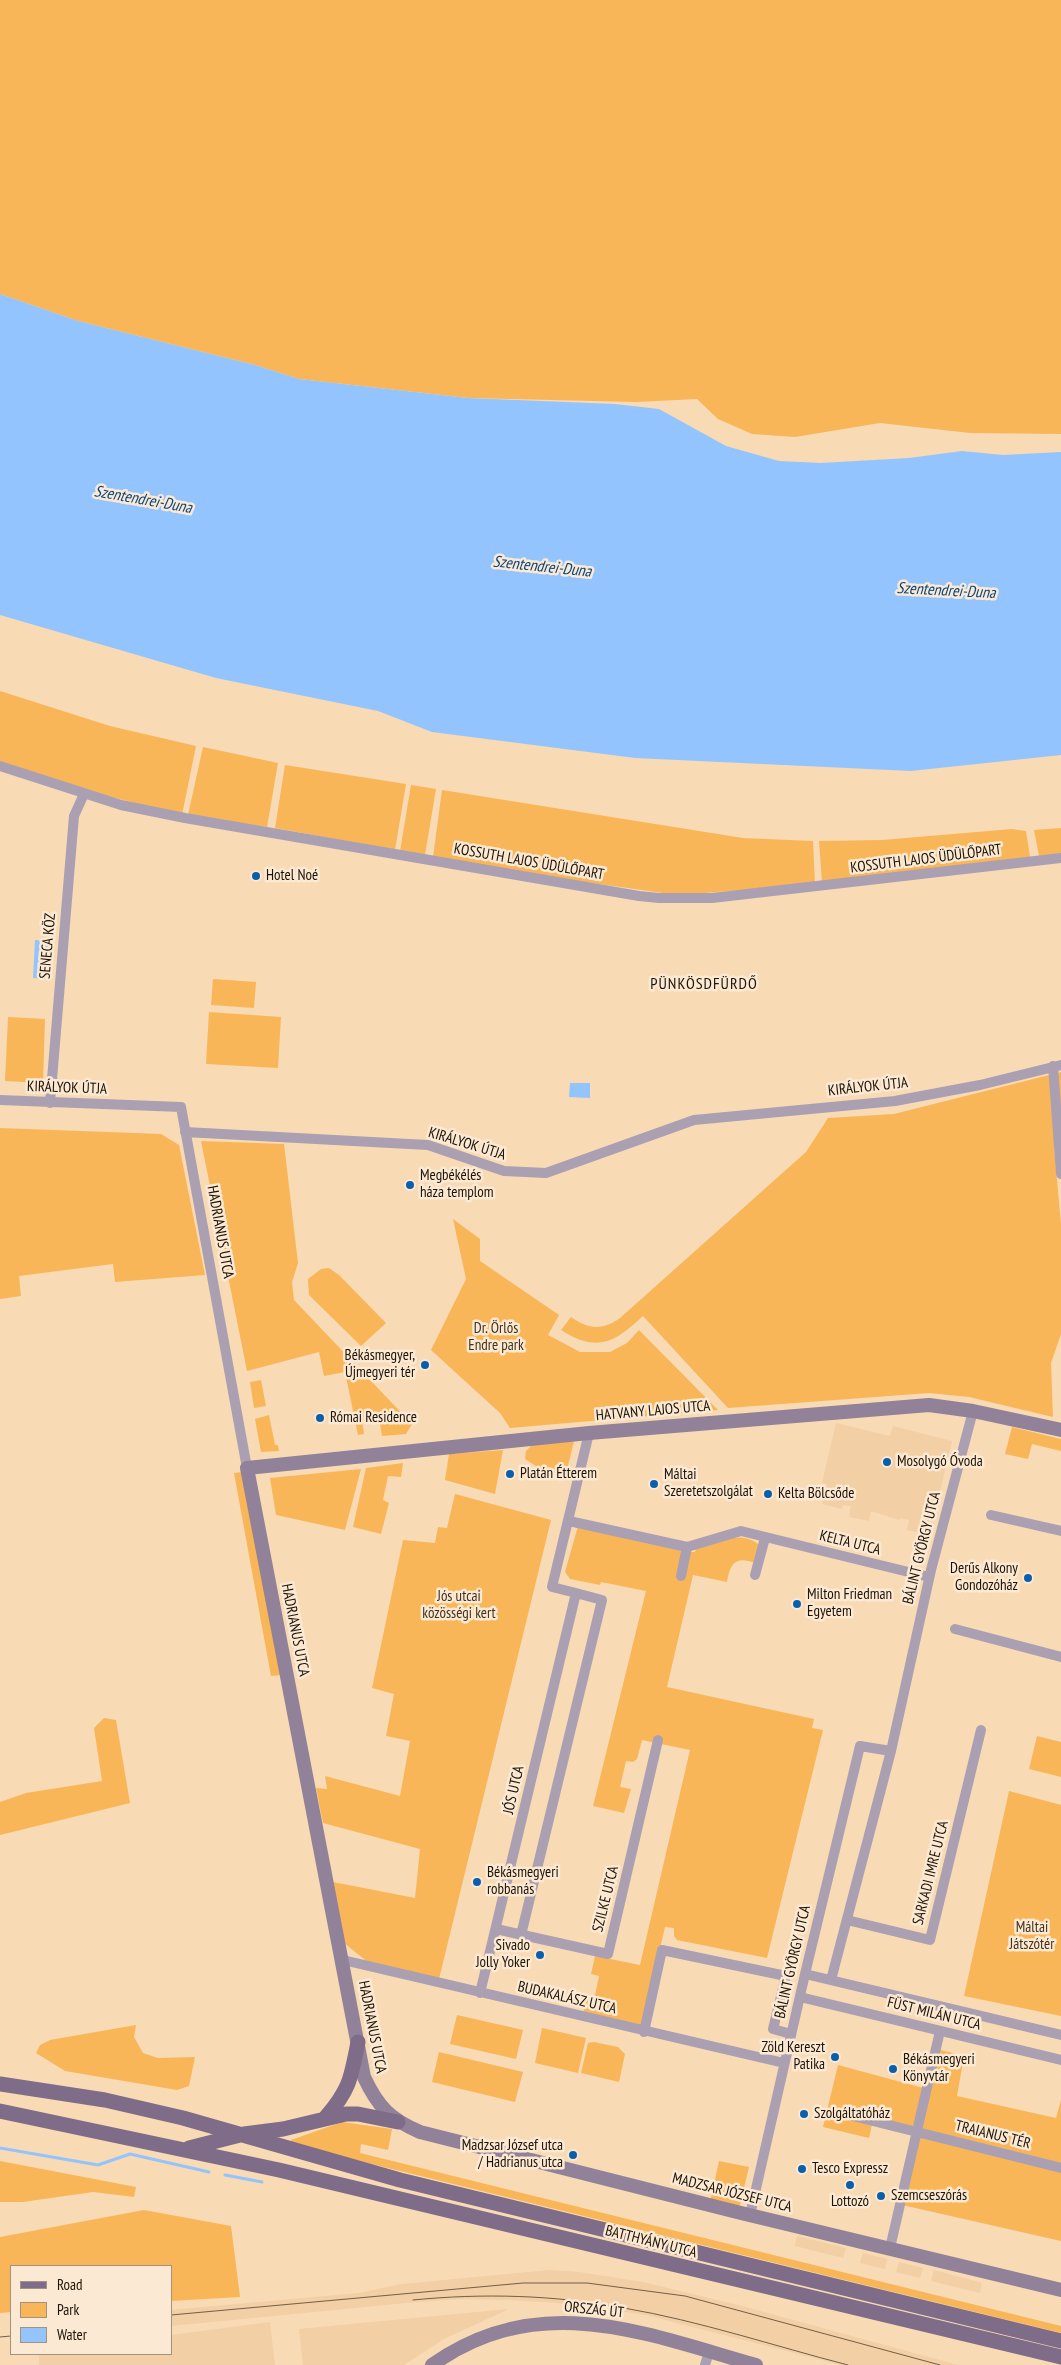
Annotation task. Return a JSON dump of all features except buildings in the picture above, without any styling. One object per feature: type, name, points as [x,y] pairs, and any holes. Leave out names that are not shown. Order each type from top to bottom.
[{"type":"main road","points":[[326,2117],[342,2099],[349,2085],[358,2042]]},
{"type":"main road","name":"BATTHYÁNY UTCA","points":[[0,2084],[105,2100],[244,2134],[410,2182],[1061,2341]]},
{"type":"main road","name":"BATTHYÁNY UTCA","points":[[0,2111],[279,2170],[1061,2357]]},
{"type":"main road","points":[[186,2149],[244,2134],[283,2129],[326,2117],[358,2114],[398,2122]]},
{"type":"street","name":"KOSSUTH LAJOS ÜDÜLŐPART","points":[[0,766],[84,794],[185,818],[397,856],[659,898],[712,898],[1061,858]]},
{"type":"street","name":"SENECA KÖZ","points":[[50,1103],[74,816],[84,794]]},
{"type":"street","name":"KIRÁLYOK ÚTJA","points":[[0,1100],[181,1107],[185,1132],[428,1145],[504,1171],[546,1173],[694,1120],[895,1101],[980,1085],[1057,1066],[1061,1174]]},
{"type":"street","name":"HADRIANUS UTCA","points":[[185,1132],[247,1468],[364,2077],[378,2104],[398,2122]]},
{"type":"street","name":"HATVANY LAJOS UTCA","points":[[247,1468],[589,1433],[929,1405],[973,1411],[1061,1430]]},
{"type":"street","name":"BÁLINT GYÖRGY UTCA","points":[[831,1980],[891,1752],[929,1577],[973,1411]]},
{"type":"street","points":[[521,1935],[602,1600],[552,1587],[589,1433]]},
{"type":"street","points":[[991,1515],[1061,1531]]},
{"type":"street","name":"KELTA UTCA","points":[[569,1521],[687,1547],[741,1532],[929,1577]]},
{"type":"street","points":[[755,1575],[765,1538]]},
{"type":"street","points":[[681,1576],[687,1547]]},
{"type":"street","name":"JÓS UTCA","points":[[480,1993],[576,1593]]},
{"type":"street","points":[[955,1629],[1061,1657]]},
{"type":"street","name":"SARKADI IMRE UTCA","points":[[847,1920],[930,1940],[981,1730]]},
{"type":"street","name":"SZILKE UTCA","points":[[496,1929],[608,1954],[658,1740]]},
{"type":"street","name":"BÁLINT GYÖRGY UTCA","points":[[750,2215],[784,2063],[860,1746],[891,1752]]},
{"type":"street","points":[[644,2032],[662,1950],[786,1976],[773,2029],[791,2034]]},
{"type":"street","name":"BUDAKALÁSZ UTCA","points":[[342,1960],[644,2032],[784,2063]]},
{"type":"street","name":"FÜST MILÁN UTCA","points":[[805,1974],[1061,2035]]},
{"type":"street","name":"FÜST MILÁN UTCA","points":[[800,1997],[1061,2060]]},
{"type":"street","points":[[890,2248],[940,2031]]},
{"type":"street","name":"TRAIANUS TÉR","points":[[841,2113],[1061,2168]]},
{"type":"street","name":"MADZSAR JÓZSEF UTCA","points":[[398,2122],[420,2132],[750,2215],[1061,2290]]},
{"type":"street","name":"ORSZÁG ÚT","points":[[432,2365],[490,2335],[528,2324],[562,2322],[617,2327],[707,2358],[756,2365]]},
{"type":"shaded area","name":"Mosolygó Óvoda","points":[[836,1423],[890,1436],[893,1426],[952,1441],[937,1504],[933,1504],[926,1534],[907,1530],[909,1520],[900,1518],[899,1520],[871,1511],[869,1521],[849,1517],[851,1506],[843,1505],[842,1509],[822,1504],[827,1484],[822,1483]]},
{"type":"shaded area","points":[[797,2236],[846,2248],[843,2258],[795,2246]]},
{"type":"shaded area","points":[[863,2253],[887,2259],[885,2269],[860,2263]]},
{"type":"shaded area","points":[[899,2262],[923,2268],[920,2278],[896,2272]]},
{"type":"shaded area","points":[[550,2270],[579,2272],[643,2282],[742,2306],[958,2365],[841,2365],[646,2315],[574,2304],[508,2300],[460,2299],[416,2302],[172,2326],[172,2310],[359,2293],[402,2284]]},
{"type":"shaded area","points":[[934,2270],[982,2283],[980,2293],[931,2281]]},
{"type":"shaded area","points":[[509,2309],[444,2339],[404,2365],[303,2365],[299,2329]]},
{"type":"shaded area","points":[[270,2322],[275,2365],[39,2365],[39,2355],[172,2355],[172,2335]]},
{"type":"green space","points":[[0,0],[1061,0],[1061,434],[970,433],[880,423],[795,437],[752,434],[718,419],[697,399],[636,402],[468,398],[299,379],[255,365],[78,321],[0,294]]},
{"type":"green space","points":[[0,691],[110,726],[196,746],[182,815],[88,791],[0,761]]},
{"type":"green space","points":[[203,747],[278,763],[267,827],[188,815]]},
{"type":"green space","points":[[285,765],[406,784],[395,850],[275,828]]},
{"type":"green space","points":[[411,785],[436,789],[425,855],[400,851]]},
{"type":"green space","points":[[442,790],[743,838],[813,841],[815,884],[692,894],[670,894],[543,876],[433,857]]},
{"type":"green space","points":[[1061,828],[1061,854],[1039,856],[1034,830]]},
{"type":"green space","points":[[1012,829],[1026,831],[1030,857],[822,883],[819,841],[882,840]]},
{"type":"green space","points":[[213,979],[256,982],[254,1008],[211,1005]]},
{"type":"green space","points":[[209,1012],[281,1017],[278,1068],[206,1064]]},
{"type":"green space","points":[[8,1017],[45,1019],[43,1083],[5,1081]]},
{"type":"green space","points":[[1061,1072],[1061,1146],[1054,1147],[1061,1224],[1061,1334],[1051,1363],[1053,1417],[969,1397],[929,1393],[728,1408],[643,1316],[623,1333],[605,1342],[585,1341],[561,1330],[571,1317],[583,1324],[595,1327],[607,1325],[620,1318],[806,1152],[828,1118],[894,1114]]},
{"type":"green space","points":[[0,1128],[161,1134],[179,1145],[205,1275],[115,1282],[113,1264],[19,1276],[21,1296],[0,1299]]},
{"type":"green space","points":[[201,1141],[284,1144],[298,1263],[292,1282],[294,1300],[412,1424],[406,1434],[382,1436],[379,1418],[362,1420],[364,1434],[358,1435],[345,1372],[324,1376],[319,1352],[247,1371]]},
{"type":"green space","name":"Dr. Örlős Endre park","points":[[453,1219],[480,1239],[480,1261],[559,1315],[548,1335],[580,1352],[610,1352],[627,1343],[639,1330],[718,1410],[510,1428],[500,1413],[431,1350],[466,1279]]},
{"type":"green space","points":[[329,1268],[339,1275],[386,1323],[361,1346],[309,1295],[308,1279],[321,1269]]},
{"type":"green space","points":[[261,1380],[266,1406],[254,1408],[250,1382]]},
{"type":"green space","points":[[269,1415],[275,1445],[278,1445],[279,1451],[261,1452],[255,1419]]},
{"type":"green space","points":[[1012,1427],[1061,1439],[1061,1451],[1032,1444],[1028,1459],[1005,1454]]},
{"type":"green space","points":[[574,1441],[565,1478],[545,1472],[525,1459],[526,1451],[532,1445]]},
{"type":"green space","points":[[503,1450],[495,1494],[445,1480],[449,1454]]},
{"type":"green space","points":[[403,1463],[401,1477],[388,1476],[383,1500],[389,1503],[381,1534],[353,1527],[366,1468]]},
{"type":"green space","points":[[361,1469],[345,1530],[276,1515],[270,1478]]},
{"type":"green space","points":[[242,1472],[281,1675],[271,1676],[234,1473]]},
{"type":"green space","name":"Jós utcai közösségi kert","points":[[455,1494],[551,1520],[439,1979],[369,1963],[344,1943],[333,1882],[415,1898],[420,1849],[323,1823],[316,1788],[327,1789],[325,1776],[400,1796],[410,1741],[386,1736],[394,1694],[372,1688],[403,1540],[435,1543],[438,1527],[447,1528]]},
{"type":"green space","points":[[578,1526],[691,1552],[695,1552],[696,1548],[729,1538],[746,1538],[760,1546],[755,1563],[743,1560],[735,1563],[730,1570],[727,1582],[693,1575],[667,1687],[814,1719],[812,1728],[823,1730],[767,1958],[677,1940],[674,1936],[674,1928],[665,1927],[642,2026],[583,2014],[586,1999],[594,2000],[599,1976],[591,1974],[595,1956],[640,1965],[690,1750],[642,1740],[637,1759],[633,1762],[626,1761],[620,1787],[631,1789],[624,1813],[593,1806],[646,1591],[601,1582],[600,1585],[570,1579],[565,1572]]},
{"type":"green space","points":[[104,1718],[116,1720],[130,1803],[0,1835],[0,1802],[26,1793],[102,1781],[94,1728]]},
{"type":"green space","points":[[1037,1736],[1061,1742],[1061,1777],[1029,1769]]},
{"type":"green space","name":"Máltai Játszótér","points":[[1009,1791],[1061,1805],[1061,2016],[964,1996]]},
{"type":"green space","points":[[457,2015],[523,2030],[516,2059],[450,2044]]},
{"type":"green space","points":[[136,2025],[134,2037],[143,2053],[158,2058],[195,2057],[189,2086],[177,2090],[65,2071],[36,2053],[40,2045],[50,2040]]},
{"type":"green space","points":[[542,2028],[586,2038],[578,2073],[535,2063]]},
{"type":"green space","points":[[594,2042],[618,2047],[625,2054],[619,2082],[581,2073],[588,2043]]},
{"type":"green space","points":[[937,2049],[964,2056],[957,2096],[1056,2118],[1061,2100],[1061,2241],[902,2205],[918,2135],[872,2124],[869,2138],[823,2127],[838,2065],[927,2089]]},
{"type":"green space","points":[[439,2052],[523,2072],[515,2102],[432,2082]]},
{"type":"green space","points":[[342,2122],[392,2129],[388,2150],[361,2144],[360,2153],[1061,2326],[1061,2333],[290,2144],[291,2140]]},
{"type":"green space","points":[[0,2161],[136,2187],[134,2197],[93,2192],[23,2202],[0,2202]]},
{"type":"green space","points":[[719,2161],[749,2167],[739,2209],[710,2202]]},
{"type":"green space","points":[[144,2210],[231,2226],[240,2297],[172,2301],[172,2265],[10,2265],[10,2312],[0,2313],[0,2237]]},
{"type":"water","name":"Szentendrei-Duna","points":[[0,294],[78,321],[255,365],[299,379],[468,398],[615,404],[659,409],[726,446],[779,461],[821,463],[909,458],[962,451],[1003,455],[1061,452],[1061,755],[911,771],[635,758],[432,732],[378,711],[216,678],[0,615]]},
{"type":"water","points":[[35,940],[51,941],[50,979],[33,978]]},
{"type":"water","points":[[570,1083],[590,1083],[590,1098],[569,1097]]},
{"type":"waterway","points":[[0,2148],[98,2165],[130,2154],[209,2172]]},
{"type":"waterway","points":[[225,2175],[262,2182]]},
{"type":"tram line","points":[[172,2315],[523,2283],[587,2283],[685,2296],[940,2365]]},
{"type":"tram line","points":[[413,2300],[466,2296],[519,2296],[572,2300],[652,2313],[848,2365]]},
{"type":"tram line","points":[[0,2337],[10,2336]]},
{"type":"place","name":"Hotel Noé","points":[[256,876]]},
{"type":"place","name":"Megbékélés háza templom","points":[[410,1185]]},
{"type":"place","name":"Békásmegyer, Újmegyeri tér","points":[[425,1365]]},
{"type":"place","name":"Római Residence","points":[[320,1418]]},
{"type":"place","name":"Mosolygó Óvoda","points":[[887,1462]]},
{"type":"place","name":"Platán Étterem","points":[[510,1474]]},
{"type":"place","name":"Máltai Szeretetszolgálat","points":[[654,1484]]},
{"type":"place","name":"Kelta Bölcsőde","points":[[768,1494]]},
{"type":"place","name":"Derűs Alkony Gondozóház","points":[[1028,1578]]},
{"type":"place","name":"Milton Friedman Egyetem","points":[[797,1604]]},
{"type":"place","name":"Békásmegyeri robbanás","points":[[477,1882]]},
{"type":"place","name":"Sivado Jolly Yoker","points":[[540,1955]]},
{"type":"place","name":"Zöld Kereszt Patika","points":[[835,2057]]},
{"type":"place","name":"Békásmegyeri Könyvtár","points":[[893,2069]]},
{"type":"place","name":"Szolgáltatóház","points":[[804,2114]]},
{"type":"place","name":"Madzsar József utca / Hadrianus utca","points":[[573,2155]]},
{"type":"place","name":"Tesco Expressz","points":[[802,2169]]},
{"type":"place","name":"Lottozó","points":[[850,2185]]},
{"type":"place","name":"Szemcseszórás","points":[[881,2196]]},
{"type":"district","name":"PÜNKÖSDFÜRDŐ","points":[[704,984]]}]
